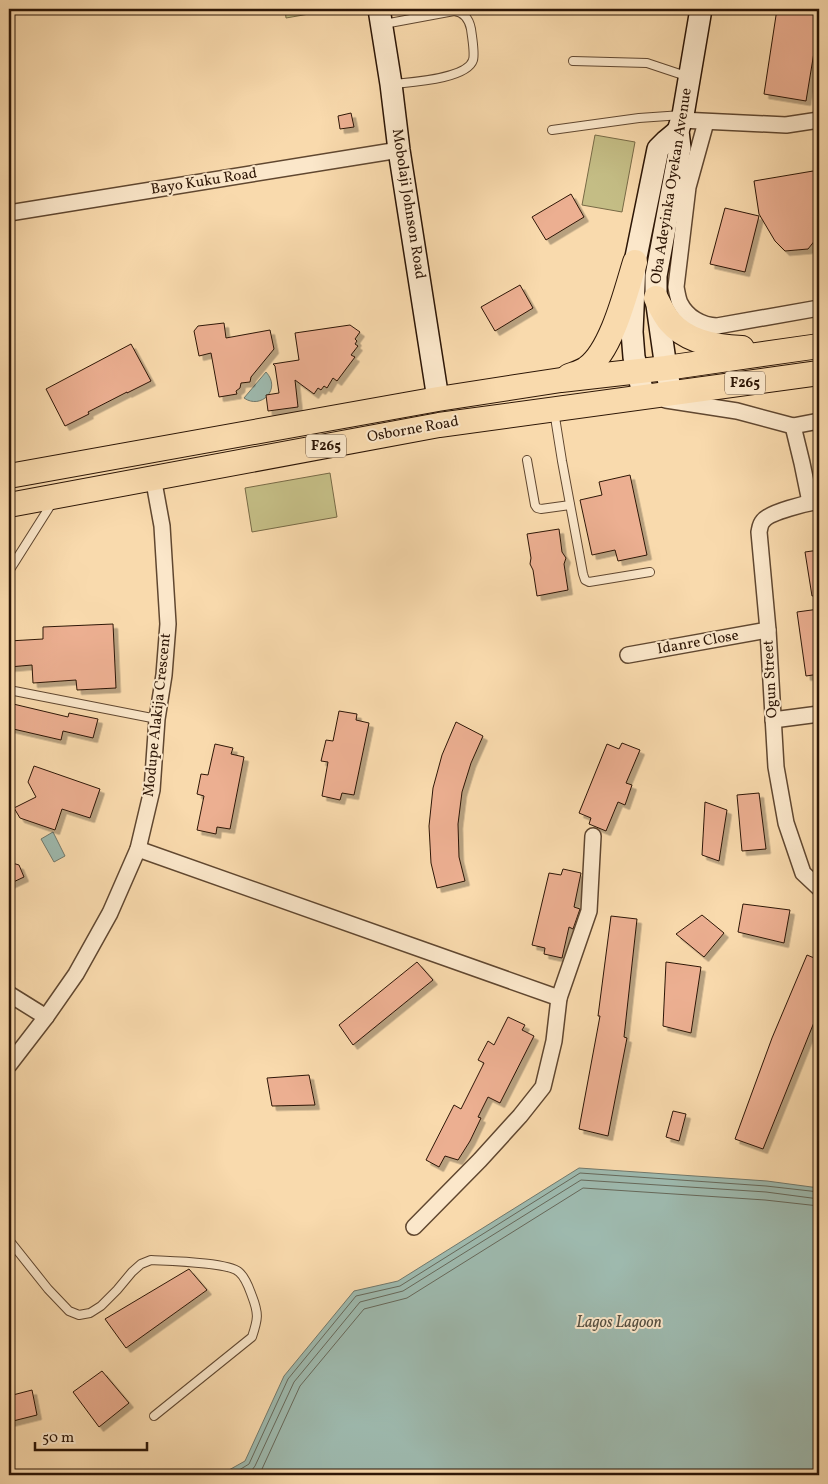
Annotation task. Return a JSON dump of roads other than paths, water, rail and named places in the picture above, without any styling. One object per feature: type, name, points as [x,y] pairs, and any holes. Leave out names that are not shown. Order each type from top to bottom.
[{"type":"main road","name":"Oba Adeyinka Oyekan Avenue","points":[[671,393],[656,298],[656,276],[680,148],[681,122],[701,9]]},
{"type":"main road","name":"Mobolaji Johnson Road","points":[[380,16],[438,399]]},
{"type":"main road","points":[[644,397],[634,357],[632,332],[636,262],[658,149],[681,122]]},
{"type":"main road","points":[[561,380],[587,368],[610,337],[636,262]]},
{"type":"main road","points":[[656,298],[668,320],[686,336],[711,345],[728,348],[778,351]]},
{"type":"main road","name":"Osborne Road","points":[[9,476],[438,399],[561,380],[666,368],[819,346]]},
{"type":"main road","name":"Osborne Road","points":[[9,505],[439,425],[819,372]]},
{"type":"street","points":[[681,122],[786,126],[819,120]]},
{"type":"street","points":[[706,122],[688,187],[676,287],[680,303],[688,313],[699,322],[708,326],[819,308]]},
{"type":"street","name":"Bayo Kuku Road","points":[[9,213],[399,150]]},
{"type":"street","points":[[644,397],[737,411],[793,426],[819,421]]},
{"type":"street","points":[[793,426],[814,502]]},
{"type":"street","name":"Modupe Alakija Crescent","points":[[9,1065],[76,974],[110,913],[138,849],[152,790],[157,720],[164,674],[168,624],[162,526],[153,477]]},
{"type":"street","name":"Ogun Street","points":[[814,502],[768,516],[761,522],[759,532],[768,630],[776,767],[786,822],[803,873],[819,888]]},
{"type":"street","name":"Idanre Close","points":[[628,655],[768,630]]},
{"type":"street","points":[[773,720],[819,714]]},
{"type":"street","points":[[414,1227],[506,1131],[543,1086],[554,1041],[559,998],[589,911],[593,836]]},
{"type":"street","points":[[138,849],[559,998]]},
{"type":"street","points":[[9,994],[46,1017]]},
{"type":"lane","points":[[380,16],[454,10],[462,13],[468,19],[470,26],[473,56],[471,63],[465,69],[456,74],[391,84]]},
{"type":"lane","points":[[574,61],[647,63],[689,77]]},
{"type":"lane","points":[[552,130],[638,118],[681,122]]},
{"type":"lane","points":[[554,409],[570,505],[583,574],[586,580],[590,582],[650,572]]},
{"type":"lane","points":[[527,460],[537,508],[570,505]]},
{"type":"lane","points":[[9,571],[56,497]]},
{"type":"lane","points":[[9,690],[157,720]]},
{"type":"lane","points":[[9,1240],[69,1311],[79,1315],[90,1313],[101,1306],[132,1272],[141,1264],[151,1260],[221,1266],[239,1271],[248,1285],[256,1305],[258,1320],[252,1337],[154,1416]]},
{"type":"water","points":[[266,372],[272,385],[271,391],[267,396],[263,400],[257,401],[250,401],[244,398]]},
{"type":"water","points":[[53,832],[65,856],[54,862],[41,839]]},
{"type":"water","name":"Lagos Lagoon","points":[[579,1168],[767,1181],[819,1188],[819,1475],[220,1475],[245,1461],[284,1376],[354,1291],[398,1281]]}]
